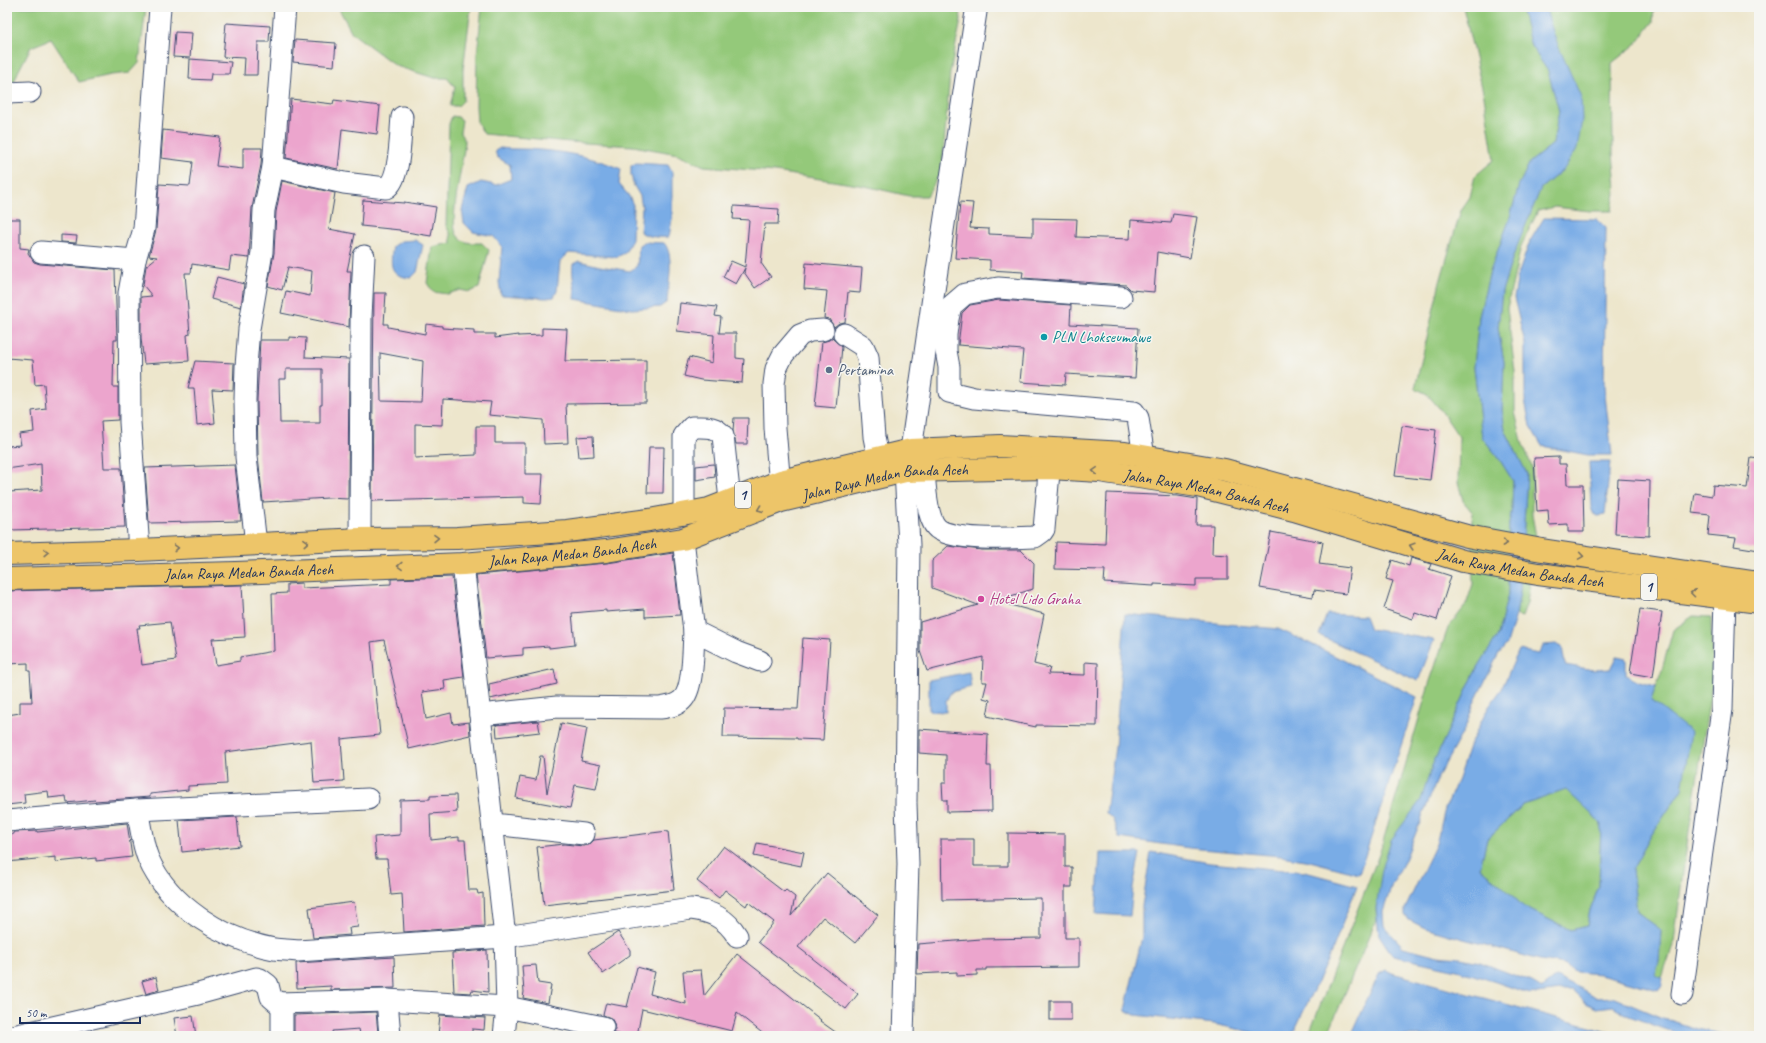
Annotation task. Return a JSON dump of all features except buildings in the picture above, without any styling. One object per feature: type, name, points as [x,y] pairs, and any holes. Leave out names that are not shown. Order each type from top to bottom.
[{"type":"highway","name":"Jalan Raya Medan Banda Aceh","points":[[7,579],[236,573],[463,564],[606,551],[683,539],[781,491],[878,457],[911,450],[1000,446],[1099,471],[1296,500],[1467,536],[1542,550],[1759,583]]},
{"type":"highway","name":"Jalan Raya Medan Banda Aceh","points":[[7,554],[139,550],[360,539],[457,538],[567,531],[684,514],[709,509],[730,500],[915,471],[1051,458],[1125,453],[1225,470],[1296,500],[1462,561],[1538,574],[1759,602]]},
{"type":"street","points":[[139,550],[130,422],[128,293],[135,260],[144,229],[160,7]]},
{"type":"street","points":[[256,544],[246,457],[246,366],[249,330],[262,252],[264,210],[273,167],[285,7]]},
{"type":"street","points":[[911,450],[932,297],[976,12]]},
{"type":"street","points":[[7,93],[30,92]]},
{"type":"street","points":[[273,167],[344,183],[386,188],[393,181],[396,172],[402,117]]},
{"type":"street","points":[[40,252],[135,260]]},
{"type":"street","points":[[360,539],[361,317],[364,256]]},
{"type":"street","points":[[1121,298],[998,288],[965,294],[950,306],[946,343],[949,367],[949,392],[967,397],[1134,412],[1138,418],[1144,457]]},
{"type":"street","points":[[781,491],[775,428],[774,384],[776,369],[784,355],[800,335],[810,331],[823,330]]},
{"type":"street","points":[[844,334],[863,346],[868,357],[874,437],[878,457]]},
{"type":"street","points":[[684,514],[684,436],[692,427],[711,427],[719,430],[723,436],[730,500]]},
{"type":"street","points":[[915,471],[928,504],[934,526],[941,532],[983,539],[1035,537],[1044,529],[1046,491],[1051,458]]},
{"type":"street","points":[[903,1036],[908,864],[906,803],[909,544],[915,471]]},
{"type":"street","points":[[480,715],[557,707],[660,708],[673,706],[682,701],[687,695],[690,680],[694,630],[683,539]]},
{"type":"street","points":[[463,564],[505,937],[508,1007],[504,1036]]},
{"type":"street","points":[[1682,994],[1722,709],[1725,597]]},
{"type":"street","points":[[694,630],[736,652],[760,661]]},
{"type":"street","points":[[7,821],[137,810],[368,799]]},
{"type":"street","points":[[137,810],[148,857],[161,881],[178,901],[211,926],[256,944],[275,949],[298,951],[505,937],[691,909],[705,910],[719,916],[733,929],[737,936]]},
{"type":"street","points":[[493,824],[584,834]]},
{"type":"street","points":[[13,1036],[198,994],[256,978],[268,984],[271,997],[278,1003],[387,1000],[508,1007],[603,1027]]},
{"type":"street","points":[[387,1000],[390,1036]]},
{"type":"street","points":[[280,1036],[282,1003]]},
{"type":"green space","points":[[7,7],[146,7],[139,63],[130,73],[111,75],[79,82],[51,39],[31,47],[14,82],[7,82]]},
{"type":"green space","points":[[338,7],[471,7],[463,70],[463,101],[458,106],[450,106],[455,87],[447,78],[434,78],[396,66],[352,33]]},
{"type":"green space","points":[[482,7],[960,7],[961,20],[950,73],[942,170],[927,196],[909,196],[865,186],[775,172],[704,166],[678,154],[633,146],[484,134],[477,122],[476,106],[477,54]]},
{"type":"green space","points":[[1463,7],[1521,7],[1531,46],[1548,71],[1559,111],[1553,144],[1530,162],[1519,185],[1509,221],[1490,271],[1479,317],[1474,367],[1482,437],[1498,457],[1513,481],[1512,509],[1509,524],[1508,594],[1498,635],[1474,674],[1432,766],[1422,800],[1376,908],[1377,921],[1373,927],[1327,1036],[1308,1036],[1380,852],[1429,684],[1448,628],[1466,605],[1473,584],[1471,526],[1473,513],[1463,501],[1458,482],[1459,437],[1440,409],[1427,394],[1415,388],[1440,282],[1461,210],[1470,197],[1475,176],[1494,160],[1484,96]]},
{"type":"green space","points":[[1545,7],[1654,7],[1653,22],[1635,45],[1612,63],[1613,153],[1616,187],[1612,211],[1590,211],[1555,207],[1538,211],[1521,246],[1507,308],[1515,372],[1515,412],[1523,445],[1532,467],[1532,515],[1536,537],[1527,603],[1522,617],[1516,615],[1520,591],[1527,474],[1505,430],[1502,410],[1504,362],[1498,328],[1502,291],[1525,223],[1541,188],[1564,169],[1556,41]]},
{"type":"green space","points":[[452,116],[458,117],[462,120],[460,133],[465,141],[455,205],[455,228],[457,235],[462,240],[482,243],[489,250],[479,288],[470,292],[460,290],[447,294],[433,292],[427,283],[432,247],[451,243],[450,233],[446,226],[449,124]]},
{"type":"green space","points":[[1693,616],[1711,617],[1712,684],[1684,864],[1674,942],[1662,978],[1655,975],[1659,962],[1661,930],[1637,912],[1632,870],[1652,834],[1682,789],[1690,732],[1651,700],[1661,673],[1673,630]]},
{"type":"green space","points":[[1566,789],[1601,823],[1599,886],[1590,910],[1587,926],[1570,930],[1524,907],[1480,868],[1487,839],[1523,805]]},
{"type":"water","points":[[1521,7],[1545,7],[1556,41],[1581,97],[1582,120],[1577,149],[1564,169],[1541,188],[1513,256],[1502,291],[1498,328],[1504,362],[1502,410],[1505,430],[1527,474],[1520,591],[1516,615],[1507,644],[1498,655],[1474,703],[1465,728],[1439,775],[1405,860],[1392,884],[1383,912],[1384,926],[1403,947],[1438,956],[1461,958],[1480,962],[1532,982],[1542,988],[1556,977],[1597,998],[1612,997],[1660,1017],[1697,1029],[1733,1036],[1684,1036],[1629,1016],[1613,1006],[1597,1008],[1586,1003],[1572,990],[1530,994],[1457,970],[1393,956],[1379,935],[1376,908],[1382,870],[1391,840],[1421,800],[1432,766],[1474,674],[1498,635],[1508,594],[1509,524],[1512,509],[1513,481],[1498,457],[1482,437],[1474,367],[1479,317],[1490,271],[1509,221],[1519,185],[1530,162],[1553,144],[1559,111],[1548,71],[1531,46]]},
{"type":"water","points":[[500,148],[535,149],[571,154],[602,162],[621,169],[619,184],[629,196],[633,205],[632,239],[625,253],[616,257],[569,253],[560,261],[557,291],[554,297],[546,298],[501,295],[499,282],[502,246],[493,236],[473,232],[464,223],[462,210],[468,188],[481,182],[496,185],[511,179],[510,165],[497,157],[495,151]]},
{"type":"water","points":[[636,163],[668,165],[672,172],[672,219],[669,237],[654,237],[640,232],[642,208],[640,196],[634,186],[631,175],[631,166]]},
{"type":"water","points":[[1544,218],[1597,219],[1606,228],[1604,387],[1612,455],[1588,455],[1542,446],[1530,426],[1525,400],[1525,343],[1514,298],[1518,275],[1530,241]]},
{"type":"water","points":[[415,240],[423,245],[417,272],[411,278],[398,275],[393,268],[391,259],[393,246],[401,241]]},
{"type":"water","points":[[644,242],[664,243],[667,248],[670,271],[667,302],[660,307],[632,309],[575,299],[573,264],[579,261],[630,271],[637,266],[639,245]]},
{"type":"water","points":[[1589,462],[1610,462],[1605,515],[1598,516],[1593,513],[1591,507]]},
{"type":"water","points":[[1125,614],[1278,629],[1417,697],[1359,874],[1310,861],[1281,856],[1189,848],[1119,838],[1113,820],[1106,813],[1115,747]]},
{"type":"water","points":[[1327,614],[1365,616],[1370,629],[1434,640],[1418,681],[1319,635]]},
{"type":"water","points":[[1556,644],[1562,647],[1565,665],[1594,670],[1611,669],[1617,657],[1626,659],[1626,675],[1639,682],[1656,686],[1651,700],[1691,732],[1682,789],[1652,834],[1632,870],[1637,912],[1661,930],[1659,962],[1655,975],[1662,978],[1662,985],[1658,990],[1600,974],[1576,972],[1564,964],[1540,960],[1425,928],[1409,920],[1405,915],[1405,909],[1436,844],[1445,809],[1458,779],[1469,746],[1488,708],[1501,690],[1519,650],[1538,654],[1544,645]],"holes":[[[1566,790],[1601,823],[1599,886],[1590,910],[1587,926],[1570,930],[1524,907],[1480,868],[1487,839],[1523,805]]]},
{"type":"water","points":[[969,672],[971,687],[951,692],[946,701],[946,712],[929,711],[929,680]]},
{"type":"water","points":[[1151,852],[1210,863],[1305,872],[1357,886],[1333,948],[1292,1036],[1268,1036],[1214,1024],[1135,1015],[1125,1010],[1142,937],[1142,906]]},
{"type":"water","points":[[1100,853],[1140,853],[1133,887],[1130,916],[1096,914]]},
{"type":"water","points":[[1386,970],[1392,973],[1623,1036],[1351,1036],[1379,974]]},
{"type":"place","name":"PLN Lhokseumawe","points":[[1044,337]]},
{"type":"place","name":"Pertamina","points":[[829,370]]},
{"type":"place","name":"Hotel Lido Graha","points":[[981,599]]}]
